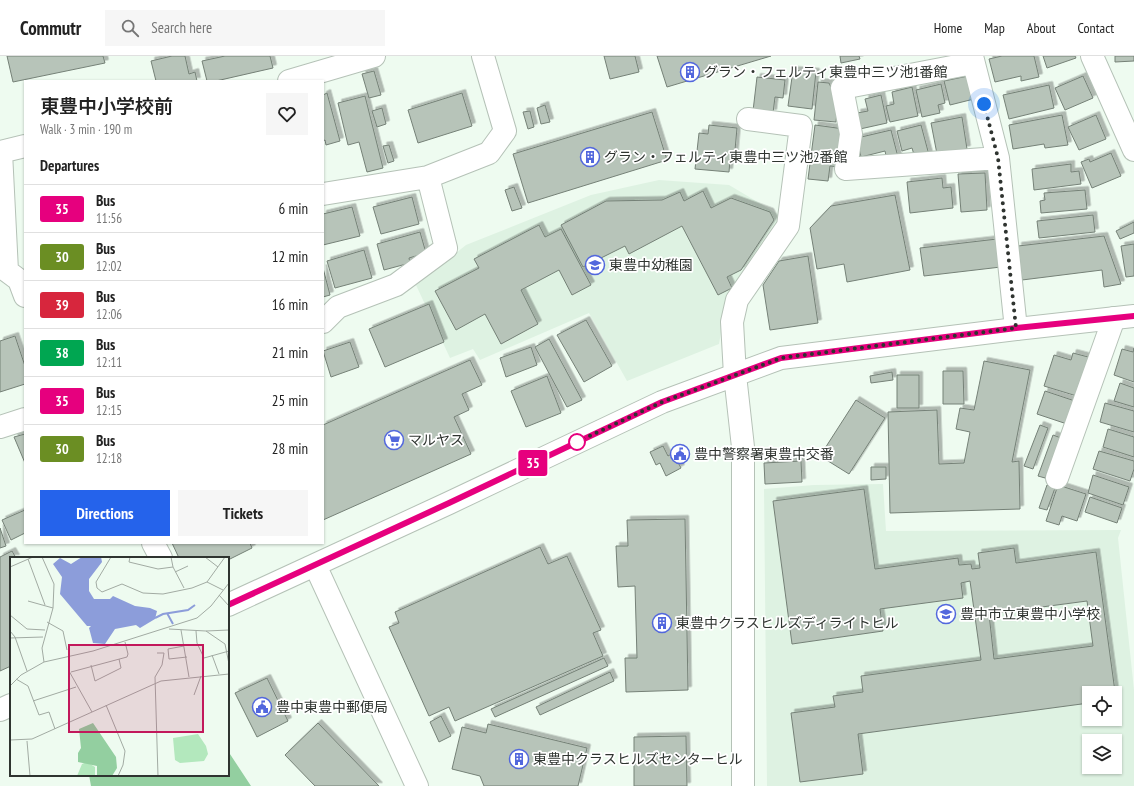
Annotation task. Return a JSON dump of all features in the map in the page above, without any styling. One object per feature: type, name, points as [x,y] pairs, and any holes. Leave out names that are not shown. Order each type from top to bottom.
[{"type":"street","points":[[292,80],[374,56]]},
{"type":"street","points":[[324,194],[428,176],[489,153],[505,131],[483,56]]},
{"type":"street","points":[[1092,56],[1134,150]]},
{"type":"street","points":[[998,158],[846,169],[851,134],[842,88],[972,60],[998,158],[1016,328]]},
{"type":"street","points":[[743,786],[743,446],[735,375],[732,322],[738,300],[788,226],[801,126],[748,119]]},
{"type":"street","points":[[23,285],[7,271],[0,152],[24,146]]},
{"type":"street","points":[[324,321],[338,307],[396,285],[446,248],[428,176]]},
{"type":"street","points":[[229,605],[662,402],[781,358],[1016,328],[1124,317],[1057,478]]},
{"type":"street","points":[[0,427],[24,419]]},
{"type":"street","points":[[154,544],[160,557]]},
{"type":"street","points":[[315,565],[417,786]]},
{"type":"street","points":[[0,710],[10,705]]},
{"type":"shaded area","name":"東豊中幼稚園","points":[[659,180],[729,185],[781,216],[727,298],[719,344],[627,381],[589,313],[480,360],[473,349],[450,358],[416,285],[466,245],[591,195]]},
{"type":"shaded area","name":"豊中市立東豊中小学校","points":[[883,484],[886,531],[1121,530],[1118,538],[1134,690],[1134,786],[767,786],[764,489],[814,485]]},
{"type":"green space","points":[[229,753],[251,786],[91,786],[89,776],[229,776]]},
{"type":"building","points":[[7,56],[103,56],[105,63],[13,82]]},
{"type":"building","points":[[172,56],[185,56],[189,74],[195,72],[197,80],[156,80],[151,61]]},
{"type":"building","points":[[225,56],[270,56],[273,68],[220,80],[207,80],[202,61]]},
{"type":"building","points":[[604,56],[635,56],[639,72],[610,79]]},
{"type":"building","name":"グラン・フェルティ東豊中三ツ池1番館","points":[[657,56],[771,56],[667,87]]},
{"type":"building","points":[[840,56],[859,56],[860,59],[841,63]]},
{"type":"building","points":[[1002,56],[1034,56],[1039,77],[1021,81],[1021,76],[995,82],[989,59]]},
{"type":"building","points":[[1043,56],[1075,56],[1076,58],[1047,68]]},
{"type":"building","points":[[1115,56],[1134,56],[1134,61],[1115,62]]},
{"type":"building","points":[[793,70],[816,72],[812,109],[788,106]]},
{"type":"building","points":[[374,71],[381,95],[369,98],[362,74]]},
{"type":"building","points":[[968,76],[974,99],[950,105],[944,81]]},
{"type":"building","points":[[1083,76],[1093,98],[1065,110],[1055,88]]},
{"type":"building","points":[[757,77],[785,80],[783,98],[775,97],[773,113],[753,111]]},
{"type":"building","points":[[818,82],[829,83],[838,102],[836,122],[814,120]]},
{"type":"building","points":[[941,84],[945,103],[938,105],[940,113],[922,117],[916,90]]},
{"type":"building","points":[[1049,85],[1054,108],[1009,119],[1003,95]]},
{"type":"building","points":[[912,87],[918,116],[890,122],[886,106],[894,104],[892,92]]},
{"type":"building","points":[[327,93],[340,141],[326,145],[324,140],[324,94]]},
{"type":"building","points":[[462,93],[472,126],[418,143],[408,110]]},
{"type":"building","points":[[881,95],[887,123],[860,129],[857,113],[868,111],[865,99]]},
{"type":"building","points":[[365,96],[383,168],[367,172],[359,142],[348,145],[338,103]]},
{"type":"building","points":[[545,105],[550,122],[541,124],[537,108]]},
{"type":"building","points":[[382,108],[386,124],[377,127],[372,111]]},
{"type":"building","points":[[530,111],[534,127],[528,129],[523,112]]},
{"type":"building","name":"グラン・フェルティ東豊中三ツ池2番館","points":[[652,112],[667,160],[528,203],[513,154]]},
{"type":"building","points":[[1062,115],[1068,145],[1045,148],[1044,144],[1013,149],[1009,125]]},
{"type":"building","points":[[1096,115],[1106,139],[1079,150],[1068,127]]},
{"type":"building","points":[[962,117],[967,149],[937,154],[931,123]]},
{"type":"building","points":[[709,125],[737,128],[734,161],[730,160],[729,172],[695,169],[699,133],[708,134]]},
{"type":"building","points":[[815,125],[844,129],[840,167],[830,166],[828,181],[808,179]]},
{"type":"building","points":[[921,125],[929,155],[915,158],[912,148],[902,151],[897,131]]},
{"type":"building","points":[[891,130],[898,157],[887,160],[885,151],[861,157],[857,138]]},
{"type":"building","points":[[389,145],[394,161],[388,163],[383,146]]},
{"type":"building","points":[[1111,153],[1121,176],[1092,188],[1081,162],[1089,159],[1090,162]]},
{"type":"building","points":[[1071,164],[1071,172],[1079,171],[1081,184],[1034,190],[1032,169]]},
{"type":"building","points":[[985,173],[987,210],[961,212],[958,174]]},
{"type":"building","points":[[942,178],[943,188],[951,187],[953,208],[910,213],[907,182]]},
{"type":"building","points":[[514,187],[522,208],[512,211],[505,190]]},
{"type":"building","points":[[1085,190],[1087,209],[1041,213],[1040,201],[1045,200],[1044,193]]},
{"type":"building","points":[[703,191],[711,208],[731,198],[770,212],[774,220],[741,270],[727,277],[732,288],[718,295],[682,226],[629,254],[625,246],[583,267],[561,225],[606,201],[662,200],[680,192],[684,201]]},
{"type":"building","points":[[895,195],[910,270],[847,282],[844,264],[817,269],[810,228],[831,206]]},
{"type":"building","points":[[412,197],[419,224],[381,234],[373,207]]},
{"type":"building","points":[[352,207],[360,236],[324,245],[324,214]]},
{"type":"building","points":[[1093,215],[1095,232],[1039,238],[1037,221]]},
{"type":"building","points":[[1134,222],[1134,233],[1120,239],[1116,231]]},
{"type":"building","points":[[539,225],[545,237],[561,229],[591,285],[572,295],[559,270],[521,290],[538,324],[501,344],[485,314],[456,330],[435,291],[479,268],[474,259]]},
{"type":"building","points":[[420,232],[426,253],[409,258],[410,263],[384,270],[377,244]]},
{"type":"building","points":[[1104,236],[1121,284],[1104,287],[1102,270],[1022,280],[1018,246]]},
{"type":"building","points":[[997,239],[1001,267],[924,276],[920,248]]},
{"type":"building","points":[[1134,244],[1134,276],[1126,277],[1121,246]]},
{"type":"building","points":[[364,250],[372,278],[335,288],[327,261]]},
{"type":"building","points":[[808,256],[818,323],[770,330],[763,285],[779,261]]},
{"type":"building","points":[[324,272],[330,295],[324,297]]},
{"type":"building","points":[[429,304],[444,342],[385,367],[369,329]]},
{"type":"building","points":[[586,320],[612,366],[584,382],[557,335]]},
{"type":"building","points":[[15,336],[24,363],[24,384],[0,392],[0,341]]},
{"type":"building","points":[[549,339],[582,400],[567,407],[535,347]]},
{"type":"building","points":[[350,342],[359,367],[331,377],[324,351]]},
{"type":"building","points":[[531,347],[537,365],[506,377],[500,358]]},
{"type":"building","points":[[1134,348],[1134,382],[1114,375],[1122,349],[1133,352]]},
{"type":"building","points":[[1073,353],[1092,358],[1080,397],[1044,386],[1054,355],[1071,360]]},
{"type":"building","name":"マルヤス","points":[[470,360],[482,385],[462,394],[469,410],[454,417],[471,454],[324,520],[324,425]]},
{"type":"building","points":[[984,361],[1030,370],[1012,462],[1019,461],[1020,509],[890,513],[888,412],[937,410],[939,464],[964,463],[970,432],[956,429],[960,408],[974,410]]},
{"type":"building","points":[[943,371],[963,371],[964,404],[943,404]]},
{"type":"building","points":[[892,372],[893,380],[871,383],[870,376]]},
{"type":"building","points":[[897,375],[919,375],[919,408],[897,408]]},
{"type":"building","points":[[547,376],[561,413],[526,427],[511,391]]},
{"type":"building","points":[[1120,383],[1134,388],[1134,407],[1114,401]]},
{"type":"building","points":[[1045,391],[1075,401],[1067,424],[1037,414]]},
{"type":"building","points":[[856,400],[885,418],[849,474],[820,456]]},
{"type":"building","points":[[1105,403],[1134,411],[1134,432],[1100,422]]},
{"type":"building","points":[[1040,425],[1048,428],[1033,469],[1024,466]]},
{"type":"building","points":[[1108,429],[1134,437],[1134,457],[1103,447]]},
{"type":"building","points":[[24,434],[24,461],[14,437]]},
{"type":"building","points":[[1053,435],[1061,438],[1045,478],[1038,476]]},
{"type":"building","points":[[663,446],[668,456],[673,453],[681,468],[666,476],[660,463],[656,465],[650,452]]},
{"type":"building","points":[[1099,451],[1134,461],[1134,469],[1130,481],[1093,469]]},
{"type":"building","points":[[801,461],[802,482],[765,484],[764,463]]},
{"type":"building","points":[[871,467],[886,467],[886,479],[871,480]]},
{"type":"building","points":[[1093,475],[1129,487],[1123,505],[1088,493]]},
{"type":"building","points":[[1047,485],[1055,488],[1047,510],[1039,508]]},
{"type":"building","points":[[1058,485],[1086,494],[1077,521],[1062,516],[1059,525],[1046,521]]},
{"type":"building","points":[[864,489],[875,569],[958,558],[959,565],[971,564],[972,569],[980,568],[978,553],[1014,548],[1016,563],[1096,552],[1114,686],[1082,686],[1082,704],[858,734],[863,774],[800,782],[791,713],[835,707],[833,696],[863,692],[861,676],[981,660],[970,581],[961,583],[963,598],[880,609],[883,631],[792,644],[773,501]],"holes":[[[1087,601],[1093,646],[994,659],[989,614]]]},
{"type":"building","points":[[1090,497],[1122,508],[1117,523],[1085,512]]},
{"type":"building","points":[[24,510],[24,534],[11,540],[2,520]]},
{"type":"building","name":"東豊中クラスヒルズディライトヒル","points":[[685,519],[688,690],[626,692],[625,658],[637,658],[635,586],[618,587],[616,546],[628,546],[627,520]]},
{"type":"building","points":[[0,528],[6,546],[0,548]]},
{"type":"building","points":[[172,544],[250,544],[252,548],[229,560],[229,557],[179,557]]},
{"type":"building","points":[[540,547],[548,564],[567,556],[601,630],[593,633],[603,656],[455,721],[449,707],[429,716],[389,627],[399,623],[395,612]]},
{"type":"building","points":[[12,551],[15,557],[10,557],[10,666],[0,671],[0,557]]},
{"type":"building","points":[[604,658],[608,666],[495,717],[491,709]]},
{"type":"building","points":[[610,672],[614,681],[540,715],[536,707]]},
{"type":"building","points":[[267,678],[288,721],[257,737],[235,693]]},
{"type":"building","points":[[441,716],[451,736],[439,742],[430,722]]},
{"type":"building","points":[[318,723],[379,786],[315,786],[285,755]]},
{"type":"building","name":"東豊中クラスヒルズセンターヒル","points":[[488,724],[587,748],[578,786],[484,786],[480,776],[452,769],[462,727],[486,733]]},
{"type":"building","points":[[686,736],[687,786],[634,786],[634,737]]},
{"type":"bus line","name":"35","points":[[229,605],[293,576],[662,402],[781,358],[1016,328],[1134,316]]},
{"type":"place","name":"グラン・フェルティ東豊中三ツ池1番館","points":[[690,72]]},
{"type":"place","name":"グラン・フェルティ東豊中三ツ池2番館","points":[[590,157]]},
{"type":"place","name":"東豊中幼稚園","points":[[595,265]]},
{"type":"place","name":"マルヤス","points":[[394,440]]},
{"type":"place","name":"豊中警察署東豊中交番","points":[[680,454]]},
{"type":"place","name":"豊中市立東豊中小学校","points":[[946,614]]},
{"type":"place","name":"東豊中クラスヒルズディライトヒル","points":[[662,623]]},
{"type":"place","name":"豊中東豊中郵便局","points":[[262,707]]},
{"type":"place","name":"東豊中クラスヒルズセンターヒル","points":[[519,759]]},
{"type":"route","points":[[577,442],[662,402],[781,358],[1016,328],[998,158],[984,104]]}]
